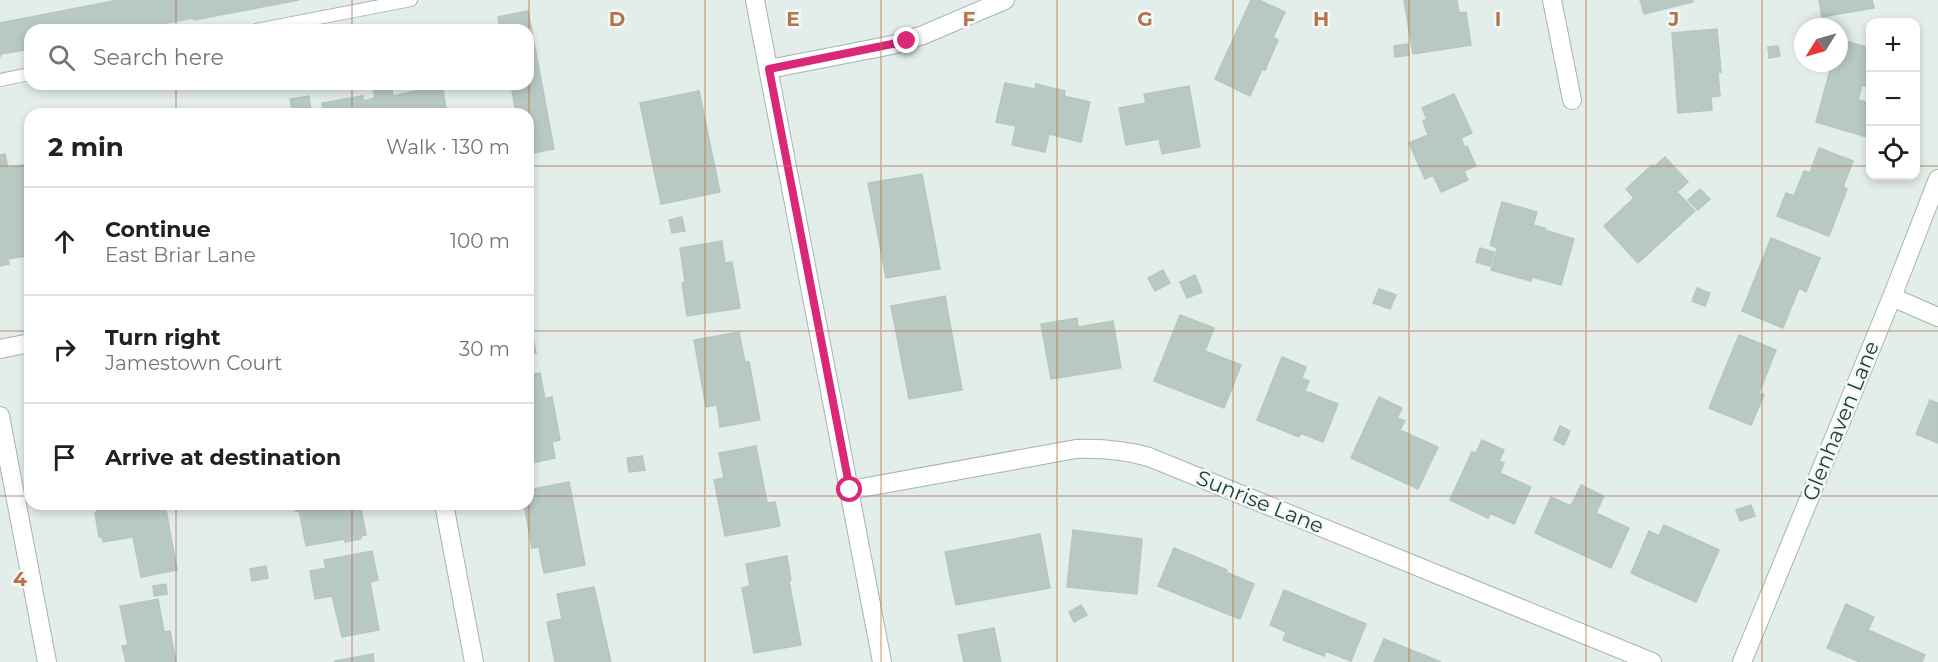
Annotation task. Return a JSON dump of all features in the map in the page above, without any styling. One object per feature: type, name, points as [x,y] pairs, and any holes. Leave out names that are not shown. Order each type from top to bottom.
[{"type":"street","points":[[755,0],[882,662]]},
{"type":"street","points":[[760,21],[765,0]]},
{"type":"street","points":[[769,69],[899,43],[1005,0]]},
{"type":"street","points":[[1552,0],[1572,100]]},
{"type":"street","name":"Glenhaven Lane","points":[[1742,662],[1938,179]]},
{"type":"street","points":[[1892,297],[1938,316]]},
{"type":"street","points":[[0,349],[24,344]]},
{"type":"street","points":[[0,416],[47,662]]},
{"type":"street","name":"Sunrise Lane","points":[[850,490],[1076,449],[1114,449],[1132,452],[1652,662]]},
{"type":"street","points":[[445,510],[474,662]]},
{"type":"lane","points":[[287,24],[411,0]]},
{"type":"lane","points":[[0,80],[24,75]]},
{"type":"building","points":[[118,0],[299,0],[161,24],[24,24],[24,50],[1,54],[0,57],[0,23]]},
{"type":"building","points":[[1251,0],[1259,0],[1285,12],[1273,37],[1278,40],[1250,96],[1215,79]]},
{"type":"building","points":[[1404,0],[1457,0],[1459,13],[1466,12],[1471,45],[1413,54]]},
{"type":"building","points":[[1640,0],[1693,0],[1693,2],[1644,14]]},
{"type":"building","points":[[1819,0],[1872,0],[1874,8],[1822,17]]},
{"type":"building","points":[[528,11],[530,24],[499,24],[498,17]]},
{"type":"building","points":[[1717,29],[1721,72],[1718,72],[1720,96],[1711,97],[1712,110],[1678,113],[1672,33]]},
{"type":"building","points":[[1848,42],[1866,47],[1866,86],[1862,85],[1858,100],[1866,102],[1866,137],[1816,122],[1830,72],[1848,72]]},
{"type":"building","points":[[534,43],[554,149],[534,153],[534,108],[515,108],[512,90],[534,90]]},
{"type":"building","points":[[1408,44],[1409,55],[1395,57],[1394,46]]},
{"type":"building","points":[[1778,46],[1780,56],[1769,58],[1768,47]]},
{"type":"building","points":[[1005,83],[1035,89],[1036,84],[1065,91],[1064,96],[1090,102],[1081,142],[1049,134],[1045,152],[1012,145],[1016,126],[996,122]]},
{"type":"building","points":[[1189,86],[1200,147],[1162,154],[1159,139],[1126,145],[1119,108],[1146,103],[1144,94]]},
{"type":"building","points":[[374,90],[392,90],[393,96],[420,90],[443,90],[446,108],[323,108],[322,103],[363,96],[363,101],[375,98]]},
{"type":"building","points":[[699,91],[720,192],[661,204],[640,103]]},
{"type":"building","points":[[1454,94],[1472,133],[1461,138],[1476,166],[1464,171],[1468,180],[1441,192],[1433,175],[1425,179],[1409,143],[1428,135],[1423,121],[1427,119],[1422,108]]},
{"type":"building","points":[[309,96],[311,108],[292,108],[290,99]]},
{"type":"building","points":[[1819,148],[1853,161],[1843,187],[1847,189],[1829,236],[1777,216],[1786,193],[1794,196],[1804,171],[1810,173]]},
{"type":"building","points":[[5,154],[8,168],[24,165],[24,256],[8,259],[9,264],[0,266],[0,155]]},
{"type":"building","points":[[1665,157],[1688,182],[1677,192],[1695,211],[1638,263],[1604,226],[1634,198],[1626,189],[1652,165],[1654,167]]},
{"type":"building","points":[[922,174],[940,269],[886,278],[868,183]]},
{"type":"building","points":[[1700,189],[1710,199],[1698,210],[1688,200]]},
{"type":"building","points":[[1502,202],[1537,212],[1533,225],[1574,239],[1561,285],[1532,277],[1531,281],[1491,270],[1497,248],[1490,245]]},
{"type":"building","points":[[682,217],[685,231],[672,233],[669,220]]},
{"type":"building","points":[[1771,238],[1820,258],[1806,292],[1799,288],[1783,328],[1742,311]]},
{"type":"building","points":[[722,241],[725,263],[732,262],[740,308],[687,316],[680,248]]},
{"type":"building","points":[[1480,248],[1494,252],[1490,266],[1476,262]]},
{"type":"building","points":[[1163,270],[1170,283],[1155,291],[1148,278]]},
{"type":"building","points":[[1195,275],[1202,292],[1187,298],[1180,282]]},
{"type":"building","points":[[1697,288],[1710,293],[1705,306],[1692,301]]},
{"type":"building","points":[[1379,289],[1396,295],[1390,309],[1373,303]]},
{"type":"building","points":[[945,296],[962,390],[909,399],[891,306]]},
{"type":"building","points":[[1180,315],[1214,328],[1205,351],[1241,365],[1224,408],[1154,381]]},
{"type":"building","points":[[1077,318],[1078,327],[1113,321],[1121,368],[1051,379],[1041,324]]},
{"type":"building","points":[[739,332],[745,362],[749,362],[760,420],[720,427],[717,405],[706,407],[694,340]]},
{"type":"building","points":[[1739,335],[1776,350],[1759,393],[1764,395],[1751,425],[1709,408]]},
{"type":"building","points":[[1282,357],[1306,367],[1302,378],[1309,381],[1305,391],[1338,404],[1323,442],[1300,433],[1299,437],[1257,420]]},
{"type":"building","points":[[540,373],[545,399],[552,397],[560,440],[552,442],[555,458],[534,463],[534,374]]},
{"type":"building","points":[[1379,397],[1402,408],[1397,418],[1405,421],[1400,430],[1438,447],[1418,489],[1351,458]]},
{"type":"building","points":[[1930,400],[1938,403],[1938,443],[1916,434]]},
{"type":"building","points":[[1560,426],[1570,431],[1564,445],[1554,440]]},
{"type":"building","points":[[1482,440],[1504,450],[1499,461],[1504,463],[1500,473],[1531,487],[1514,524],[1490,513],[1488,518],[1450,500],[1472,452],[1476,453]]},
{"type":"building","points":[[756,446],[767,503],[775,502],[780,526],[725,536],[714,480],[724,478],[719,453]]},
{"type":"building","points":[[642,456],[645,470],[629,472],[627,458]]},
{"type":"building","points":[[569,482],[585,565],[544,573],[539,547],[532,548],[525,510],[534,510],[534,489]]},
{"type":"building","points":[[1581,485],[1604,496],[1596,513],[1629,528],[1611,568],[1535,533],[1551,497],[1571,506]]},
{"type":"building","points":[[1751,505],[1755,516],[1740,521],[1736,510]]},
{"type":"building","points":[[97,510],[166,510],[177,570],[141,577],[133,537],[103,542],[102,536],[99,537],[95,513]]},
{"type":"building","points":[[299,510],[361,510],[366,535],[361,536],[361,539],[345,542],[345,539],[306,546]]},
{"type":"building","points":[[1664,525],[1719,550],[1696,602],[1631,573],[1649,531],[1659,536]]},
{"type":"building","points":[[1073,530],[1142,539],[1137,594],[1067,587]]},
{"type":"building","points":[[1040,534],[1050,588],[956,605],[945,552]]},
{"type":"building","points":[[1174,548],[1254,584],[1240,619],[1158,586]]},
{"type":"building","points":[[372,551],[378,580],[370,582],[379,630],[342,637],[332,596],[315,599],[310,571],[326,568],[324,560]]},
{"type":"building","points":[[787,556],[791,580],[789,581],[801,645],[754,653],[742,588],[750,586],[746,564]]},
{"type":"building","points":[[266,566],[268,578],[252,581],[250,569]]},
{"type":"building","points":[[166,584],[167,594],[154,596],[153,586]]},
{"type":"building","points":[[594,587],[611,662],[555,662],[547,622],[562,619],[557,594]]},
{"type":"building","points":[[1284,590],[1366,624],[1351,661],[1325,651],[1324,656],[1283,640],[1286,632],[1270,625]]},
{"type":"building","points":[[158,599],[164,632],[170,631],[176,662],[126,662],[122,646],[128,645],[120,606]]},
{"type":"building","points":[[1846,604],[1874,617],[1868,630],[1925,655],[1922,662],[1860,662],[1827,648]]},
{"type":"building","points":[[1081,605],[1087,615],[1074,622],[1069,612]]},
{"type":"building","points":[[994,628],[1001,662],[964,662],[958,635]]},
{"type":"building","points":[[1384,639],[1441,662],[1374,662]]},
{"type":"building","points":[[373,654],[374,662],[335,662],[335,661]]},
{"type":"route","points":[[850,490],[769,69],[907,41]]}]
